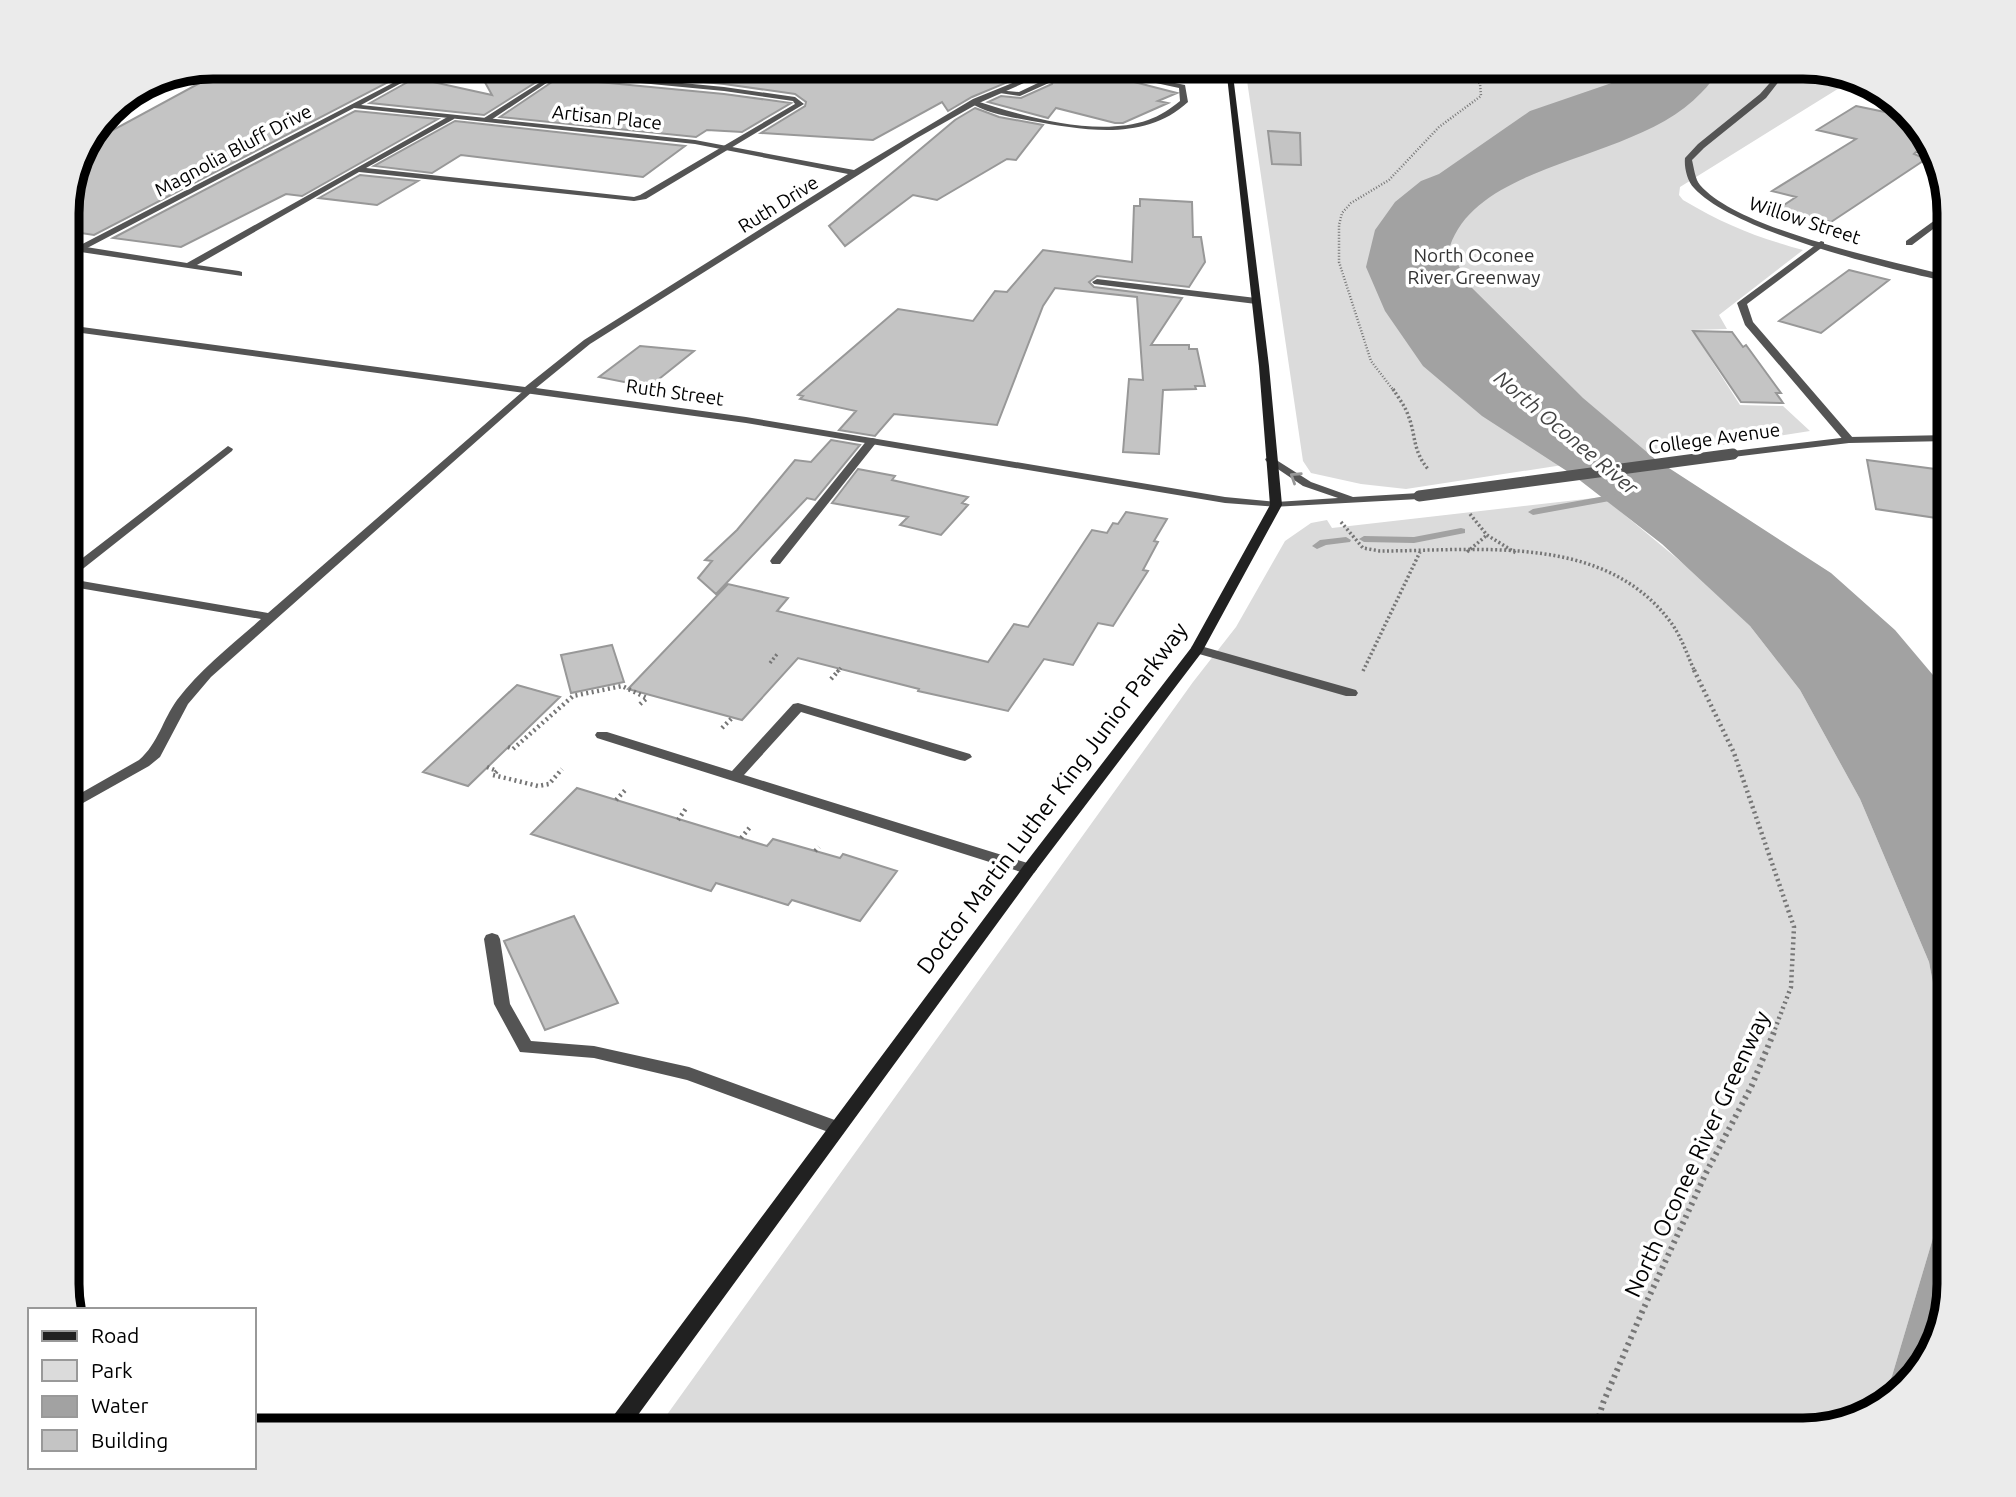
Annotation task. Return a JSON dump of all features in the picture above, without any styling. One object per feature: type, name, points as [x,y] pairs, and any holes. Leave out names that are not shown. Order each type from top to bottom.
[{"type":"main road","points":[[1230,79],[1276,505]]},
{"type":"main road","name":"Doctor Martin Luther King Junior Parkway","points":[[624,1418],[1029,869],[1197,649],[1276,505]]},
{"type":"street","name":"Magnolia Bluff Drive","points":[[79,248],[404,79]]},
{"type":"street","points":[[485,120],[549,79]]},
{"type":"street","points":[[360,170],[634,199],[643,197],[800,104],[795,99],[724,89],[619,79]]},
{"type":"street","name":"Ruth Drive","points":[[79,800],[155,754],[183,704],[206,674],[587,342],[914,136],[973,102],[1030,79]]},
{"type":"street","points":[[997,92],[1020,94],[1048,82],[1036,79]]},
{"type":"street","points":[[973,102],[993,115],[1082,128],[1111,129],[1148,123],[1170,113],[1184,102],[1182,87],[1145,79]]},
{"type":"street","name":"Willow Street","points":[[1777,79],[1763,96],[1701,146],[1688,160],[1694,184],[1731,212],[1783,233],[1937,275]]},
{"type":"street","name":"Artisan Place","points":[[351,106],[695,142],[857,173]]},
{"type":"street","points":[[188,266],[451,117]]},
{"type":"street","points":[[1909,243],[1937,223]]},
{"type":"street","points":[[1821,244],[1742,303],[1748,323],[1849,440]]},
{"type":"street","points":[[79,248],[239,274]]},
{"type":"street","points":[[1097,282],[1256,301]]},
{"type":"street","name":"Ruth Street","points":[[79,330],[530,389],[872,441],[1161,490],[1276,505]]},
{"type":"street","name":"College Avenue","points":[[1276,505],[1419,496],[1849,440],[1937,438]]},
{"type":"street","points":[[776,561],[872,441]]},
{"type":"street","points":[[79,567],[228,449]]},
{"type":"street","points":[[1270,459],[1307,484],[1329,493],[1370,501]]},
{"type":"street","points":[[79,584],[271,617]]},
{"type":"street","points":[[1197,649],[1351,693]]},
{"type":"street","points":[[735,776],[797,707],[965,757]]},
{"type":"street","points":[[602,735],[1029,869]]},
{"type":"street","points":[[492,939],[502,1004],[527,1047],[594,1052],[688,1074],[837,1128]]},
{"type":"path","points":[[1431,473],[1422,462],[1411,434],[1409,416],[1390,383],[1371,361],[1360,332],[1355,307],[1339,261],[1339,225],[1342,214],[1351,203],[1389,180],[1439,127],[1481,96],[1480,84],[1476,79]]},
{"type":"path","name":"North Oconee River Greenway","points":[[1465,509],[1487,535],[1516,553]]},
{"type":"path","name":"North Oconee River Greenway","points":[[1339,520],[1363,548],[1380,551],[1558,556],[1600,567],[1658,608],[1673,626],[1734,753],[1778,874],[1794,927],[1792,978],[1783,1012],[1752,1085],[1706,1173],[1642,1312],[1599,1418]]},
{"type":"path","points":[[1467,552],[1487,535]]},
{"type":"path","points":[[1366,666],[1420,552]]},
{"type":"path","points":[[770,663],[778,653]]},
{"type":"path","points":[[831,679],[841,668]]},
{"type":"path","points":[[508,747],[513,750],[573,696],[622,686],[647,698],[639,705]]},
{"type":"path","points":[[722,728],[733,718]]},
{"type":"path","points":[[487,767],[497,771],[493,775],[538,786],[549,784],[562,769]]},
{"type":"path","points":[[616,800],[627,789]]},
{"type":"path","points":[[678,820],[687,807]]},
{"type":"path","points":[[741,838],[751,826]]},
{"type":"green space","name":"North Oconee River Greenway","points":[[1247,79],[1803,79],[1844,85],[1680,187],[1679,195],[1713,217],[1755,235],[1803,250],[1719,315],[1727,329],[1692,330],[1740,405],[1783,406],[1810,431],[1652,456],[1647,452],[1406,489],[1361,484],[1311,473],[1303,461]]},
{"type":"green space","points":[[1603,497],[1691,570],[1750,626],[1800,690],[1860,799],[1929,962],[1937,1004],[1937,1224],[1892,1376],[1885,1391],[1846,1411],[1829,1416],[1803,1418],[665,1418],[1193,682],[1236,627],[1285,541],[1311,523],[1327,520],[1332,528]]},
{"type":"water","name":"North Oconee River","points":[[1623,79],[1713,79],[1673,116],[1639,134],[1526,178],[1493,195],[1467,217],[1450,246],[1466,282],[1583,398],[1655,459],[1831,573],[1895,630],[1937,680],[1937,1004],[1929,962],[1860,799],[1800,690],[1750,626],[1662,544],[1573,475],[1482,416],[1423,366],[1385,311],[1366,267],[1375,230],[1395,202],[1421,181],[1439,174],[1530,111]]},
{"type":"water","points":[[1937,1224],[1937,1293],[1930,1327],[1910,1366],[1885,1391],[1892,1376]]},
{"type":"building","points":[[207,79],[394,79],[94,235],[79,233],[83,178],[103,135]]},
{"type":"building","points":[[413,79],[492,95],[483,79],[541,79],[484,115],[370,103]]},
{"type":"building","points":[[567,79],[791,103],[742,132],[707,130],[696,137],[500,117],[552,82]]},
{"type":"building","points":[[672,79],[1015,79],[972,97],[948,111],[942,102],[873,140],[761,133],[805,106],[806,102],[795,94]]},
{"type":"building","points":[[1048,79],[1123,79],[1177,93],[1158,101],[1168,103],[1123,123],[1056,108],[1048,118],[988,102],[1001,96],[1021,98],[1052,84],[1053,81]]},
{"type":"building","points":[[1856,106],[1894,114],[1920,148],[1914,154],[1926,159],[1831,222],[1778,209],[1796,197],[1772,191],[1856,139],[1817,130]]},
{"type":"building","points":[[975,108],[999,117],[1043,125],[1016,160],[1007,159],[937,200],[913,195],[845,246],[829,226],[955,120]]},
{"type":"building","points":[[355,111],[438,119],[302,196],[286,194],[181,247],[113,238]]},
{"type":"building","points":[[455,121],[685,146],[643,177],[461,155],[432,173],[374,166]]},
{"type":"building","points":[[1268,131],[1300,133],[1301,165],[1272,164]]},
{"type":"building","points":[[360,175],[418,181],[377,205],[319,198]]},
{"type":"building","points":[[1140,199],[1192,202],[1193,237],[1201,237],[1205,262],[1189,287],[1097,276],[1089,282],[1094,287],[1182,298],[1151,345],[1189,345],[1189,349],[1197,349],[1205,386],[1195,386],[1196,389],[1163,390],[1159,454],[1123,452],[1129,379],[1143,380],[1137,297],[1055,288],[1043,306],[997,425],[894,414],[875,436],[839,430],[856,411],[800,399],[803,396],[798,395],[898,309],[973,321],[995,291],[1007,292],[1043,250],[1132,262],[1134,206],[1140,206]]},
{"type":"building","points":[[1849,270],[1889,280],[1821,333],[1779,321]]},
{"type":"building","points":[[1693,331],[1732,332],[1743,347],[1746,345],[1781,393],[1776,393],[1783,403],[1741,402]]},
{"type":"building","points":[[640,346],[694,351],[649,387],[599,377]]},
{"type":"building","points":[[831,440],[860,445],[815,500],[807,498],[716,594],[698,578],[712,561],[705,560],[737,530],[795,460],[811,462]]},
{"type":"building","points":[[1867,460],[1937,469],[1937,518],[1876,509]]},
{"type":"building","points":[[858,469],[895,476],[892,480],[968,497],[962,503],[968,505],[941,535],[900,525],[908,517],[832,503]]},
{"type":"building","points":[[1126,512],[1167,519],[1154,541],[1158,542],[1143,570],[1148,571],[1113,626],[1098,623],[1073,665],[1044,659],[1008,711],[918,691],[919,689],[798,658],[742,720],[628,689],[728,584],[788,598],[777,611],[988,662],[1014,624],[1028,627],[1092,530],[1107,533],[1113,523],[1118,524]]},
{"type":"building","points":[[612,645],[624,682],[571,693],[561,655]]},
{"type":"building","points":[[517,685],[560,697],[468,786],[423,772]]},
{"type":"building","points":[[577,788],[767,846],[773,839],[840,858],[843,854],[897,871],[860,921],[792,900],[788,905],[716,883],[711,891],[531,834]]},
{"type":"building","points":[[574,916],[618,1003],[545,1030],[504,941]]},
{"type":"waterway","name":"North Oconee River","points":[[1533,512],[1622,496]]},
{"type":"waterway","points":[[1364,539],[1414,540],[1461,531]]},
{"type":"waterway","points":[[1317,546],[1324,542],[1346,540]]}]
